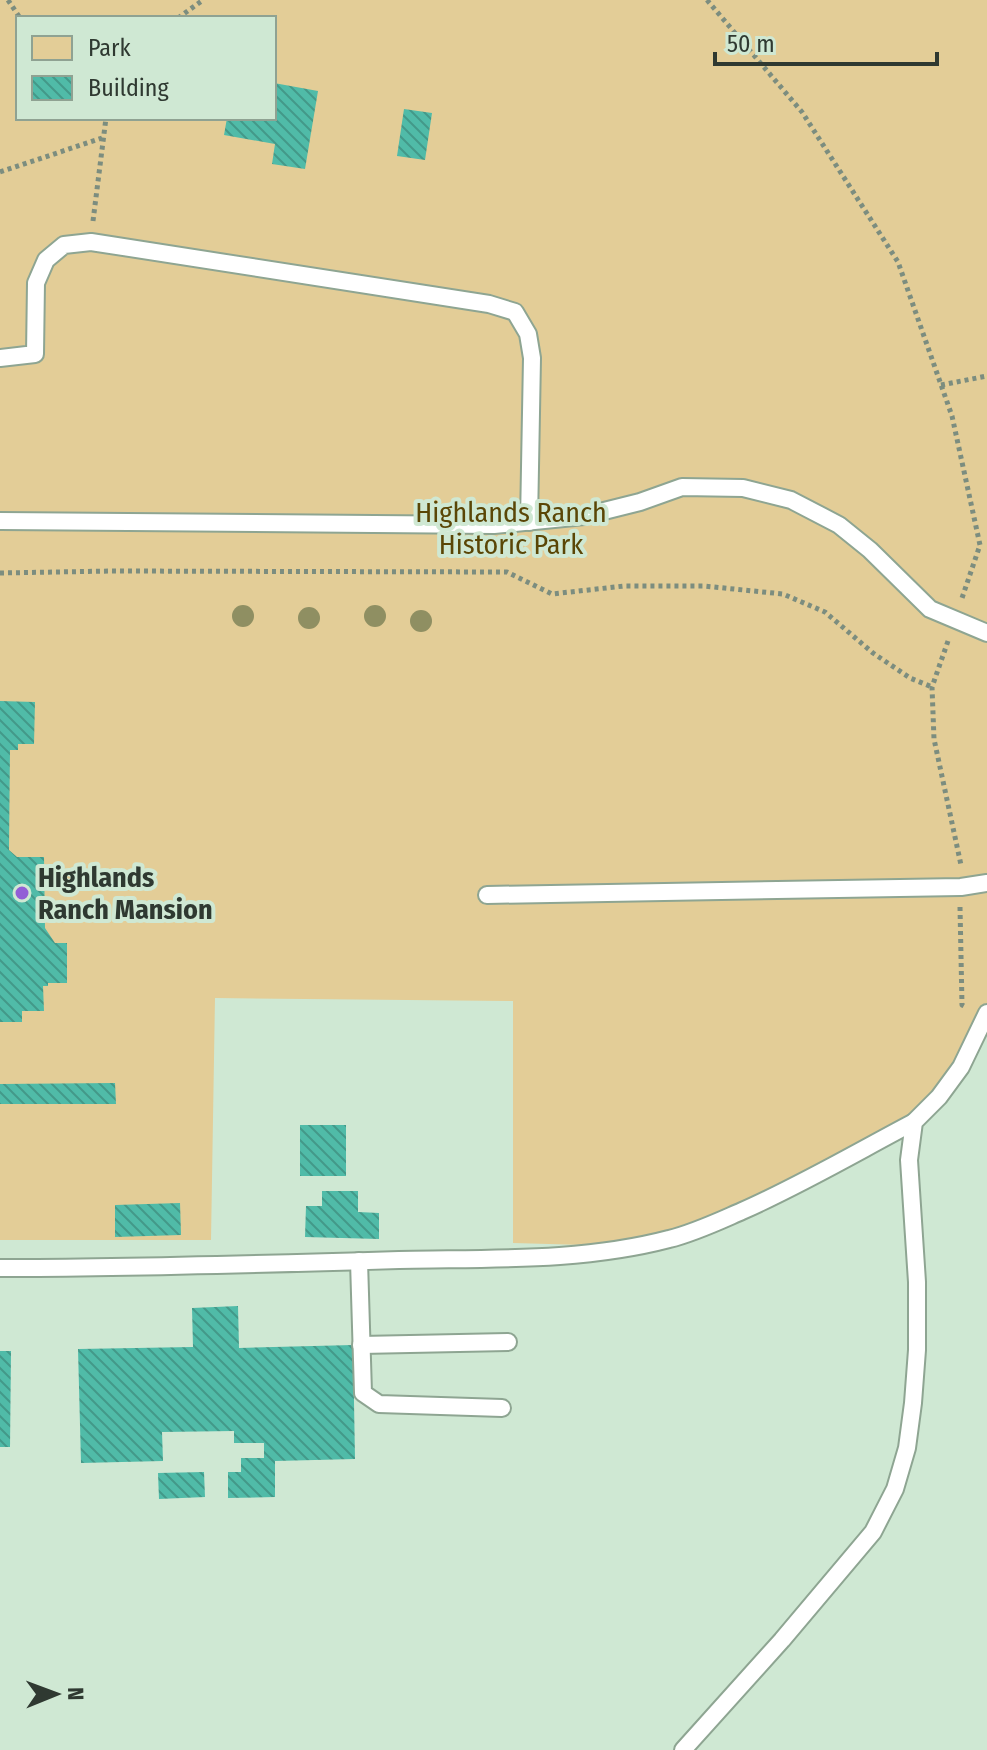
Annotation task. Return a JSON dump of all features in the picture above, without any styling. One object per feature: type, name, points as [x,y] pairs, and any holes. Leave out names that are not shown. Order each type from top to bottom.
[{"type":"lane","points":[[0,358],[35,354],[36,283],[46,260],[64,245],[91,242],[489,304],[515,312],[528,334],[532,358],[529,522]]},
{"type":"lane","points":[[0,521],[494,525],[584,516],[640,502],[682,487],[743,488],[791,500],[839,525],[870,550],[930,609],[987,633]]},
{"type":"lane","points":[[487,895],[961,887],[987,883]]},
{"type":"lane","points":[[0,1268],[116,1268],[530,1257],[595,1253],[670,1239],[766,1200],[914,1122],[939,1097],[961,1067],[986,1017]]},
{"type":"lane","points":[[683,1750],[873,1532],[895,1489],[907,1448],[917,1350],[917,1282],[909,1160],[914,1122]]},
{"type":"lane","points":[[359,1261],[363,1393],[379,1404],[502,1408]]},
{"type":"lane","points":[[361,1345],[508,1342]]},
{"type":"path","points":[[181,16],[203,0]]},
{"type":"path","points":[[707,0],[802,112],[898,262],[952,416],[980,545],[932,687],[934,739],[961,860],[962,1005],[986,1017]]},
{"type":"path","points":[[91,242],[106,120]]},
{"type":"path","points":[[0,172],[102,138]]},
{"type":"path","points":[[941,385],[987,376]]},
{"type":"path","points":[[0,573],[140,570],[507,572],[552,594],[624,586],[704,586],[783,594],[825,612],[873,653],[910,678],[932,687]]},
{"type":"green space","name":"Highlands Ranch Historic Park","points":[[0,0],[987,0],[987,1019],[914,1122],[685,1228],[620,1246],[513,1243],[513,1001],[215,998],[211,1240],[0,1240]]},
{"type":"building","points":[[276,83],[318,91],[305,169],[272,164],[275,144],[224,135],[227,120],[276,120]]},
{"type":"building","points":[[404,109],[432,113],[425,160],[397,156]]},
{"type":"building","name":"Highlands Ranch Mansion","points":[[0,701],[35,702],[34,744],[18,744],[18,750],[10,750],[9,850],[17,857],[44,857],[45,928],[55,943],[67,943],[67,983],[43,986],[44,1011],[22,1011],[22,1022],[0,1022]]},
{"type":"building","points":[[115,1083],[116,1104],[0,1104],[0,1084]]},
{"type":"building","points":[[300,1125],[346,1125],[346,1176],[300,1176]]},
{"type":"building","points":[[322,1191],[358,1191],[358,1212],[379,1213],[379,1239],[305,1237],[306,1206],[322,1206]]},
{"type":"building","points":[[180,1203],[181,1235],[115,1237],[115,1205]]},
{"type":"building","points":[[238,1306],[239,1348],[353,1345],[355,1459],[275,1461],[275,1497],[228,1498],[228,1472],[241,1472],[241,1458],[264,1458],[264,1443],[234,1443],[234,1431],[162,1432],[163,1461],[81,1463],[78,1349],[193,1347],[192,1308]]},
{"type":"building","points":[[0,1351],[11,1351],[10,1447],[0,1447]]},
{"type":"building","points":[[204,1472],[205,1497],[159,1499],[158,1473]]},
{"type":"place","name":"Highlands Ranch Mansion","points":[[22,893]]}]
